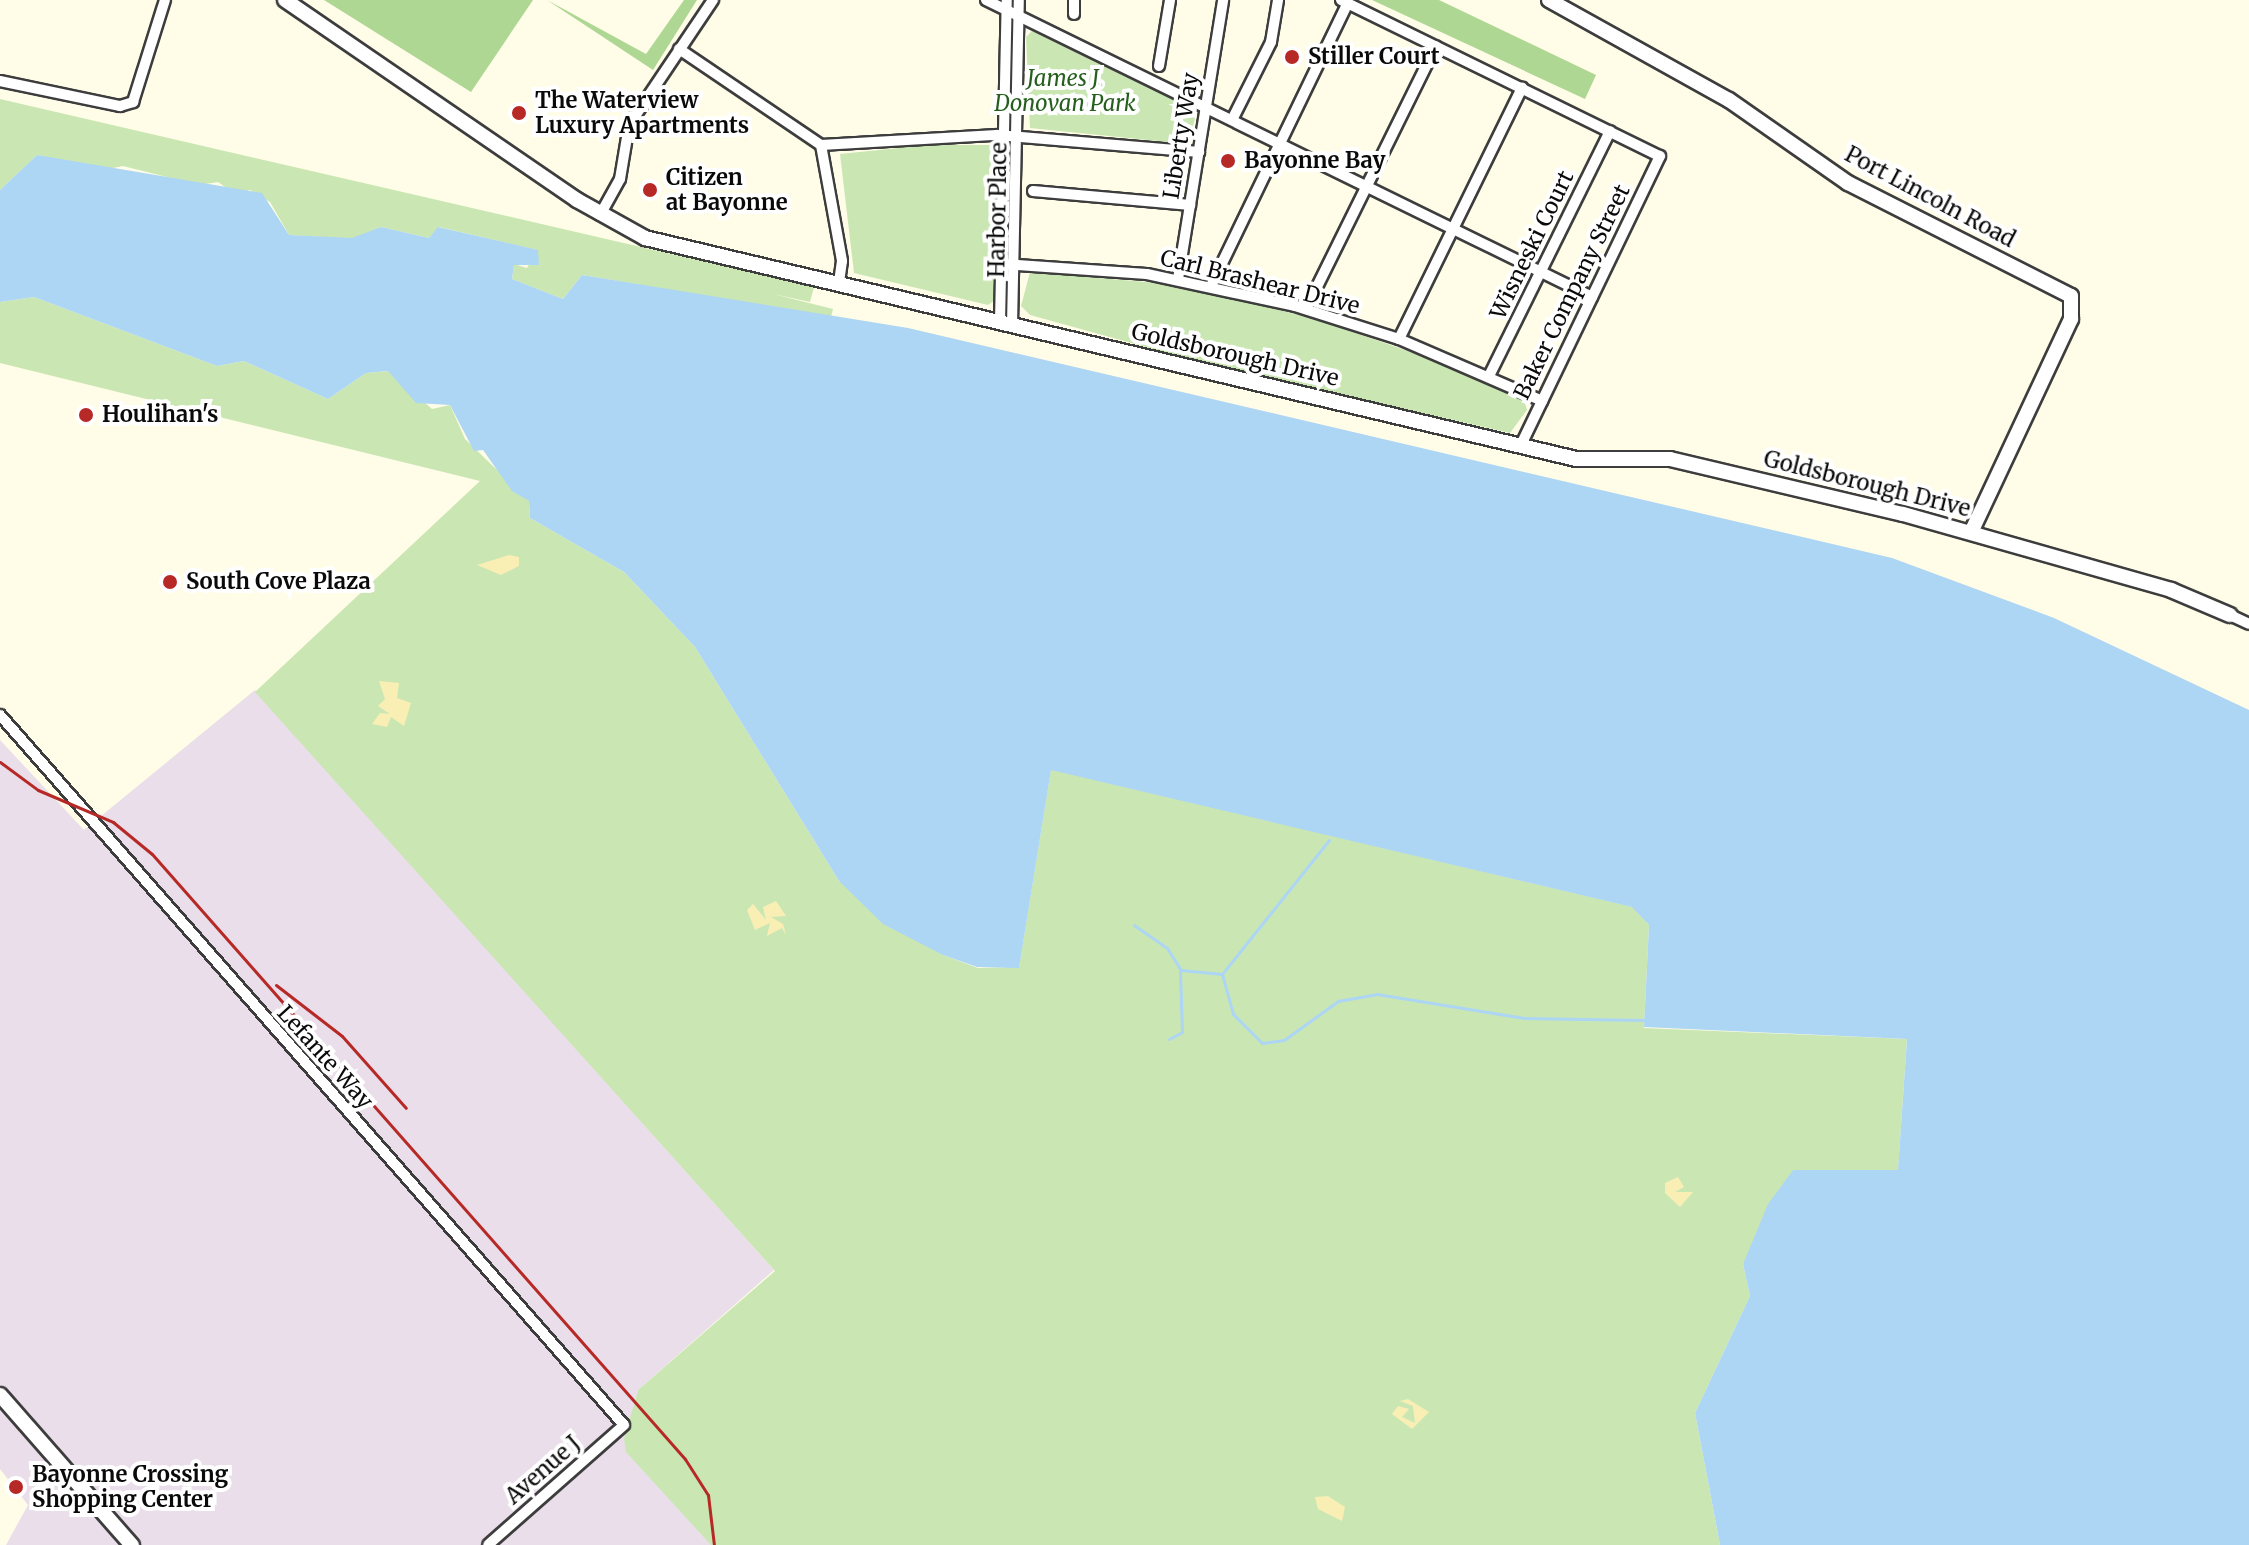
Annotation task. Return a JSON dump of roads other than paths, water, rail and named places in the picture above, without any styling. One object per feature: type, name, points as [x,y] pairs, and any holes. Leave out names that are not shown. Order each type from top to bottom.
[{"type":"street","points":[[0,81],[120,106],[142,90],[165,0]]},
{"type":"street","name":"Goldsborough Drive","points":[[285,0],[600,215],[645,238],[1594,461],[1670,459],[1971,532],[2171,590],[2230,615]]},
{"type":"street","points":[[600,215],[620,179],[629,125],[713,0]]},
{"type":"street","points":[[986,0],[1007,5],[1019,16],[1592,297]]},
{"type":"street","name":"Harbor Place","points":[[1006,323],[1017,265],[1019,0]]},
{"type":"street","points":[[1074,0],[1074,14]]},
{"type":"street","points":[[1159,66],[1170,0]]},
{"type":"street","name":"Liberty Way","points":[[1178,279],[1223,0]]},
{"type":"street","points":[[1232,120],[1271,42],[1278,0]]},
{"type":"street","name":"Port Lincoln Road","points":[[1549,0],[1729,100],[1848,183],[2071,296],[2071,319],[1971,532]]},
{"type":"street","points":[[1211,286],[1344,2],[1610,131]]},
{"type":"street","name":"Harbor Place","points":[[1006,323],[1003,264],[1007,5]]},
{"type":"street","points":[[1306,309],[1436,46]]},
{"type":"street","points":[[679,49],[821,145],[1019,135],[1199,152]]},
{"type":"street","points":[[1399,339],[1522,88]]},
{"type":"street","name":"Baker Company Street","points":[[1521,445],[1660,156],[1610,131]]},
{"type":"street","name":"Wisneski Court","points":[[1489,376],[1610,131]]},
{"type":"street","points":[[821,145],[842,261],[839,283]]},
{"type":"street","points":[[1033,191],[1190,205]]},
{"type":"street","name":"Carl Brashear Drive","points":[[1003,264],[1178,279],[1306,309],[1399,339],[1542,401]]},
{"type":"street","points":[[2230,615],[2249,624]]},
{"type":"street","name":"Lefante Way","points":[[0,715],[624,1425]]},
{"type":"street","points":[[0,1395],[132,1545]]},
{"type":"street","name":"Avenue J","points":[[488,1545],[624,1425]]},
{"type":"water","points":[[37,155],[262,193],[289,235],[352,238],[381,227],[429,238],[438,227],[538,250],[539,265],[514,265],[512,279],[563,299],[582,275],[908,328],[1892,558],[2054,618],[2249,710],[2249,1545],[1720,1545],[1695,1413],[1750,1296],[1743,1264],[1768,1204],[1793,1170],[1898,1170],[1907,1039],[1644,1027],[1649,925],[1632,907],[1051,770],[1019,968],[977,967],[943,955],[883,924],[839,881],[695,647],[624,572],[530,518],[529,501],[512,491],[483,450],[474,451],[450,405],[416,403],[388,371],[366,373],[328,399],[244,361],[217,366],[34,297],[0,302],[0,190]]},
{"type":"waterway","points":[[1329,840],[1222,974],[1233,1014],[1262,1043],[1284,1040],[1338,1001],[1377,994],[1524,1018],[1644,1020]]},
{"type":"waterway","points":[[1134,925],[1167,948],[1181,970],[1222,974]]},
{"type":"waterway","points":[[1169,1039],[1182,1032],[1180,971]]},
{"type":"railway","points":[[0,762],[38,790],[113,822],[152,854],[685,1459],[708,1495],[714,1545]]},
{"type":"railway","points":[[276,985],[342,1036],[406,1108]]},
{"type":"place","name":"Stiller Court","points":[[1292,57]]},
{"type":"place","name":"The Waterview Luxury Apartments","points":[[519,113]]},
{"type":"place","name":"Bayonne Bay","points":[[1228,161]]},
{"type":"place","name":"Citizen at Bayonne","points":[[650,190]]},
{"type":"place","name":"Houlihan's","points":[[86,415]]},
{"type":"place","name":"South Cove Plaza","points":[[170,582]]},
{"type":"place","name":"Bayonne Crossing Shopping Center","points":[[16,1487]]},
{"type":"park label","name":"James J. Donovan Park","points":[[1065,90]]}]
